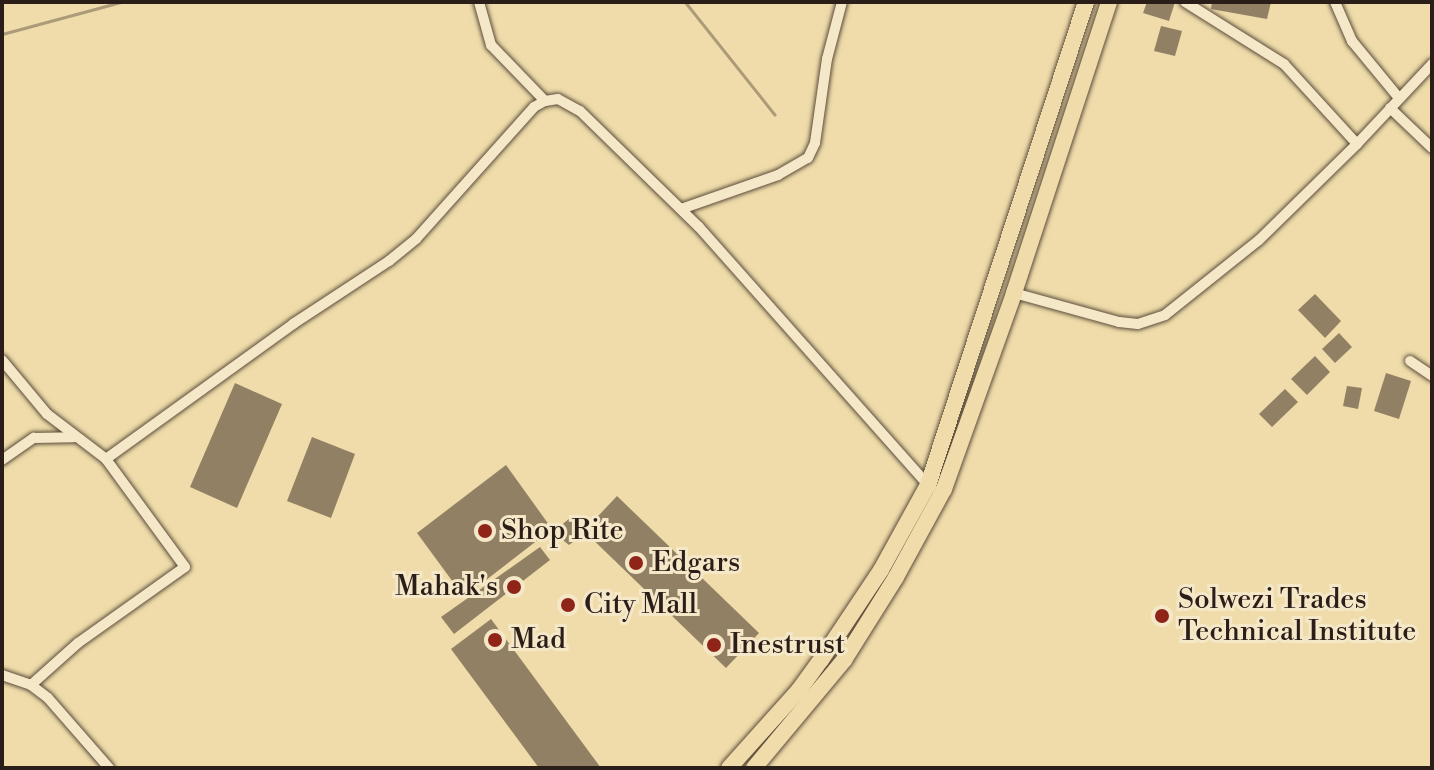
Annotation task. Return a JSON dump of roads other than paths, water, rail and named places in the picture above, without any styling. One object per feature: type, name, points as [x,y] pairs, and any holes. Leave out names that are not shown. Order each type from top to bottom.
[{"type":"highway","points":[[729,768],[791,701],[821,660],[881,570],[928,485],[1086,2]]},
{"type":"highway","points":[[754,768],[844,660],[920,535],[959,450],[1109,2]]},
{"type":"street","points":[[479,2],[491,45],[545,101]]},
{"type":"street","points":[[681,209],[778,175],[808,158],[815,143],[824,72],[842,2]]},
{"type":"street","points":[[1185,2],[1284,64],[1357,144]]},
{"type":"street","points":[[1335,2],[1352,41],[1399,98]]},
{"type":"street","points":[[1014,293],[1119,322],[1138,324],[1165,315],[1259,240],[1357,144],[1432,64]]},
{"type":"street","points":[[106,459],[293,324],[389,261],[454,199],[534,107],[558,99],[580,111],[681,209],[754,286],[928,485]]},
{"type":"street","points":[[1390,108],[1432,148]]},
{"type":"street","points":[[2,360],[47,414],[106,459],[185,567],[78,643],[31,685]]},
{"type":"street","points":[[1410,361],[1432,376]]},
{"type":"street","points":[[2,460],[34,438],[75,437]]},
{"type":"street","points":[[2,675],[31,685],[64,713],[109,768]]},
{"type":"waterway","points":[[2,34],[121,2]]},
{"type":"waterway","points":[[685,2],[775,115]]},
{"type":"place","name":"Shop Rite","points":[[485,531]]},
{"type":"place","name":"Edgars","points":[[636,563]]},
{"type":"place","name":"Mahak's","points":[[514,587]]},
{"type":"place","name":"City Mall","points":[[568,605]]},
{"type":"place","name":"Solwezi Trades Technical Institute","points":[[1162,616]]},
{"type":"place","name":"Mad","points":[[495,640]]},
{"type":"place","name":"Inestrust","points":[[714,645]]}]
